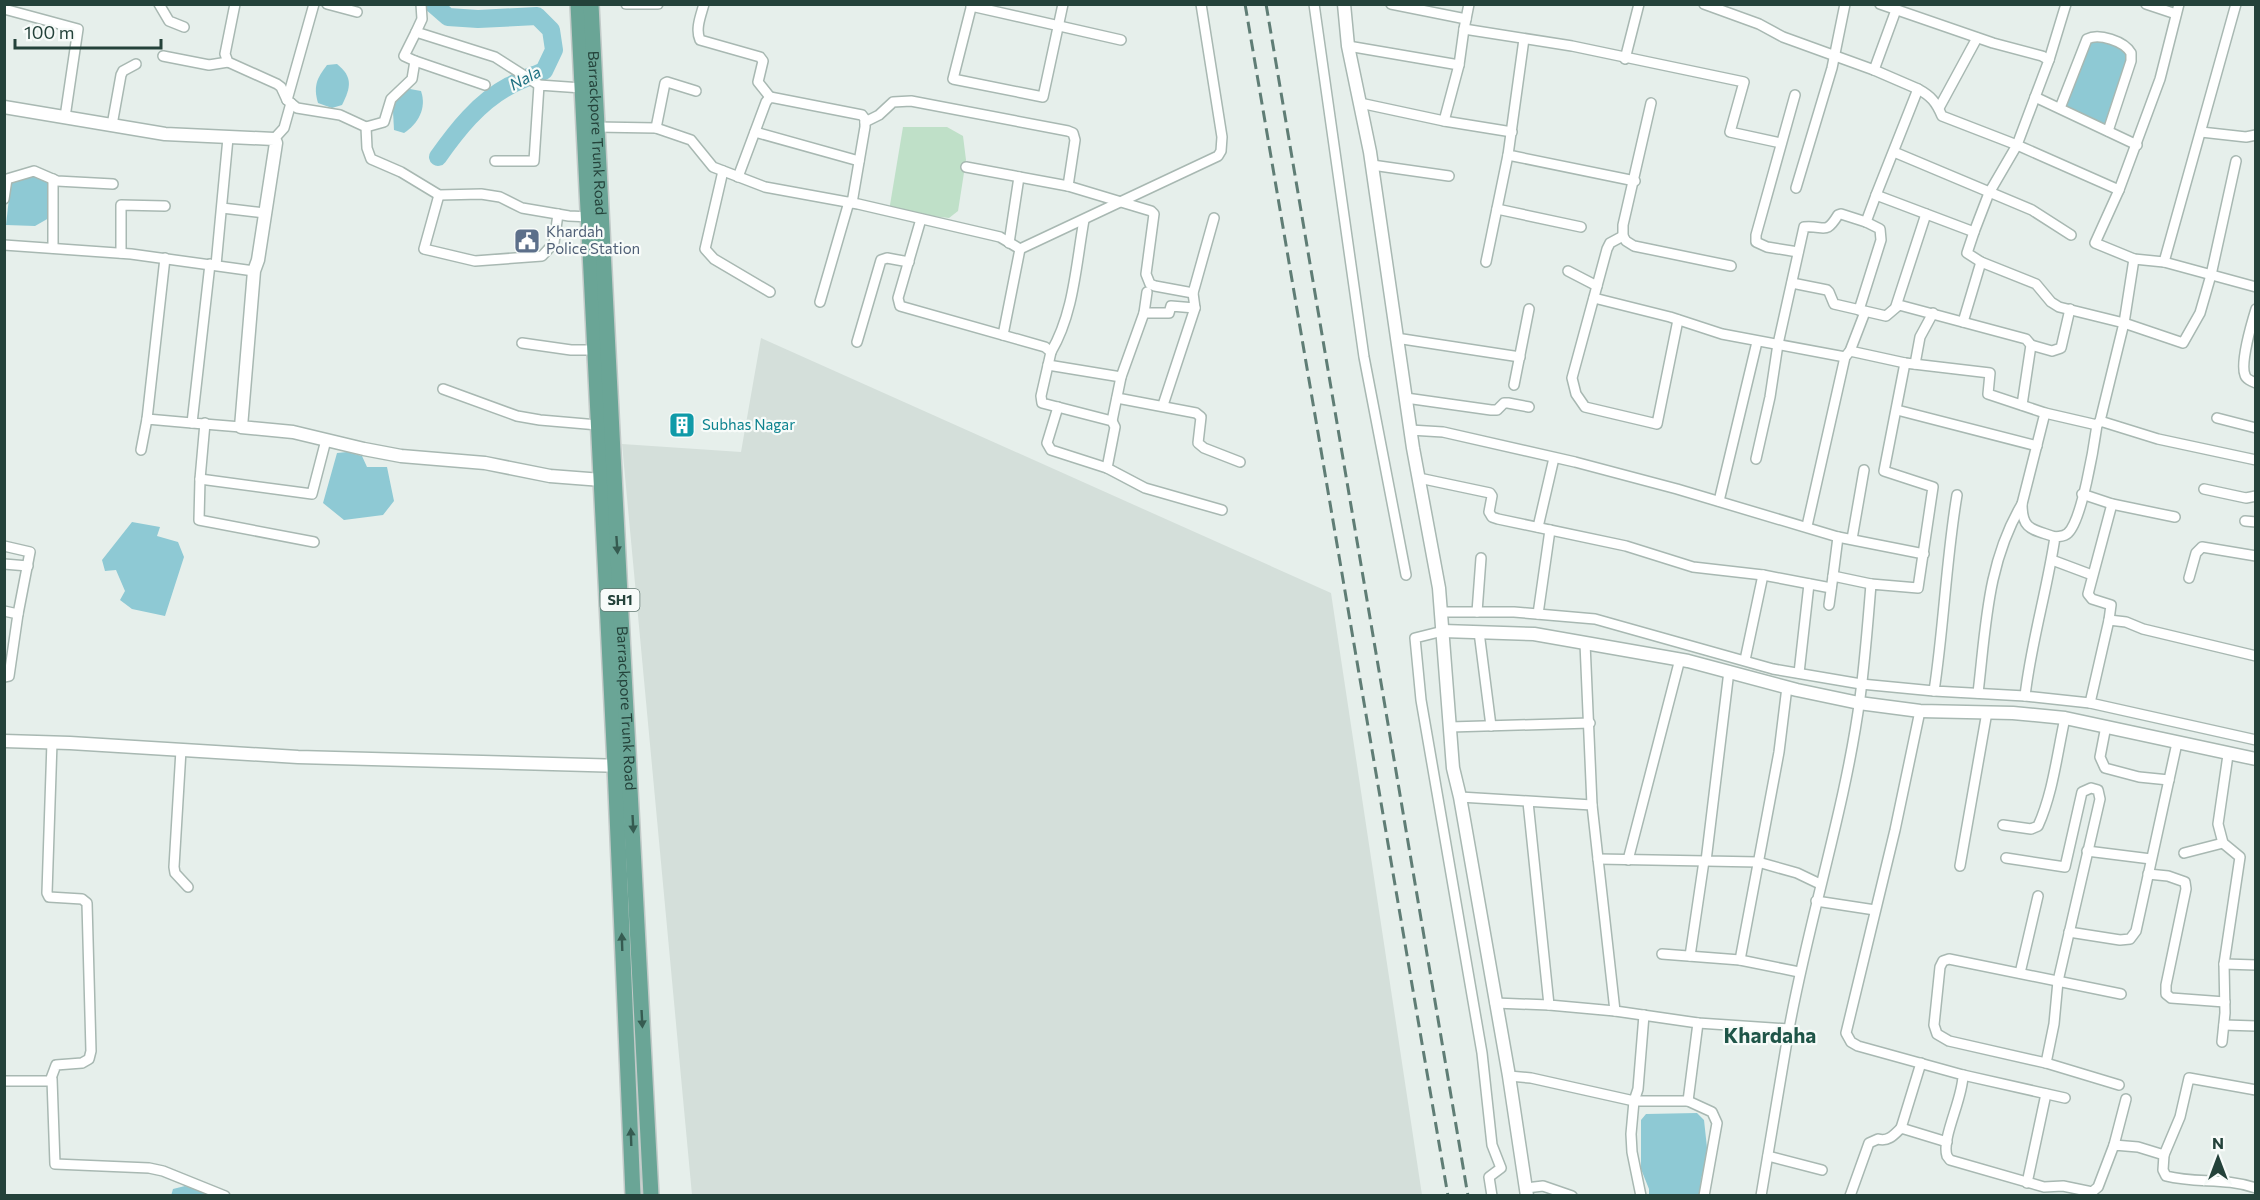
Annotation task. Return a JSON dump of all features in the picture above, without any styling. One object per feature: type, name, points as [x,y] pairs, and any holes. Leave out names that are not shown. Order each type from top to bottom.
[{"type":"main road","name":"Barrackpore Trunk Road","points":[[579,5],[582,88],[594,216],[611,456],[623,766],[633,1196]]},
{"type":"main road","name":"Barrackpore Trunk Road","points":[[579,5],[596,128],[594,216],[598,425],[651,1196]]},
{"type":"street","points":[[159,4],[169,21],[184,27]]},
{"type":"street","points":[[228,62],[225,54],[235,4]]},
{"type":"street","points":[[4,107],[165,134],[274,139],[284,128],[314,4]]},
{"type":"street","points":[[327,4],[357,12]]},
{"type":"street","points":[[421,4],[422,18],[404,56],[485,85]]},
{"type":"street","points":[[626,4],[658,4]]},
{"type":"street","points":[[704,4],[699,24],[700,40],[760,57],[763,61],[758,82],[770,97],[862,115],[866,122],[851,202],[820,302]]},
{"type":"street","points":[[1063,4],[1058,24],[1043,97],[953,79],[972,5],[1058,24],[1121,40]]},
{"type":"street","points":[[1020,249],[1213,159],[1221,151],[1222,137],[1201,4]]},
{"type":"street","points":[[1314,4],[1364,357],[1406,575]]},
{"type":"street","points":[[1344,4],[1347,46],[1372,165],[1410,430],[1439,588],[1453,768],[1509,1076],[1526,1192],[1544,1186],[1572,1196]]},
{"type":"street","points":[[1391,4],[1524,39],[1572,46],[1625,59],[1744,82],[1730,132],[1781,143]]},
{"type":"street","points":[[1444,121],[1459,65],[1468,4]]},
{"type":"street","points":[[1625,59],[1639,4]]},
{"type":"street","points":[[1704,4],[1735,9],[1784,37],[1918,89],[1930,95],[1942,116],[2017,145],[2119,190]]},
{"type":"street","points":[[1796,188],[1834,56],[1845,4]]},
{"type":"street","points":[[1880,4],[2049,60]]},
{"type":"street","points":[[2066,4],[2049,60],[2017,145],[1989,193],[1967,254],[2036,284],[2051,302],[2059,307],[2124,323],[2183,343],[2200,313],[2236,161]]},
{"type":"street","points":[[2146,4],[2177,9],[2160,79],[2137,145],[2095,243],[2134,259],[2164,262],[2256,287]]},
{"type":"street","points":[[2164,262],[2236,4]]},
{"type":"street","points":[[4,9],[78,29],[65,117]]},
{"type":"street","points":[[1874,70],[1896,10]]},
{"type":"street","points":[[416,32],[495,57],[539,85],[582,88]]},
{"type":"street","points":[[2060,108],[2087,39],[2098,36],[2124,44],[2131,53],[2131,61],[2108,131]]},
{"type":"street","points":[[1939,108],[1977,38]]},
{"type":"street","points":[[1486,262],[1512,132],[1524,39]]},
{"type":"street","points":[[1347,46],[1459,65]]},
{"type":"street","points":[[163,56],[209,65],[228,62],[277,84],[297,108],[340,115],[366,127],[384,122],[391,99],[412,79],[415,61]]},
{"type":"street","points":[[112,125],[121,75],[123,71],[136,63]]},
{"type":"street","points":[[656,128],[665,83],[696,91]]},
{"type":"street","points":[[495,161],[534,161],[539,85]]},
{"type":"street","points":[[1866,222],[1918,89]]},
{"type":"street","points":[[1795,94],[1756,242],[1767,247],[1798,252]]},
{"type":"street","points":[[2035,96],[2137,145]]},
{"type":"street","points":[[738,177],[766,102],[770,97]]},
{"type":"street","points":[[866,122],[879,115],[893,102],[911,101],[1068,131],[1073,133],[1076,140],[1068,186]]},
{"type":"street","points":[[1651,103],[1635,181],[1626,212],[1623,236],[1634,246],[1731,266]]},
{"type":"street","points":[[1360,104],[1512,132]]},
{"type":"street","points":[[366,127],[367,148],[371,159],[401,172],[439,195],[481,194],[500,198],[522,208],[558,214],[594,216]]},
{"type":"street","points":[[596,128],[656,128],[691,140],[713,167],[765,187],[851,202],[1000,237],[1020,249]]},
{"type":"street","points":[[755,132],[859,161]]},
{"type":"street","points":[[2201,132],[2246,137],[2256,135]]},
{"type":"street","points":[[192,423],[222,208],[228,138]]},
{"type":"street","points":[[241,427],[254,271],[276,143],[274,139]]},
{"type":"street","points":[[1894,152],[2032,210],[2071,235]]},
{"type":"street","points":[[1508,155],[1635,181]]},
{"type":"street","points":[[1372,165],[1449,176]]},
{"type":"street","points":[[966,167],[1068,186],[1151,211],[1154,214],[1146,274],[1150,284],[1194,293]]},
{"type":"street","points":[[4,199],[5,182],[9,177],[34,171],[53,179],[113,184]]},
{"type":"street","points":[[723,171],[705,249],[714,259],[770,292]]},
{"type":"street","points":[[1009,243],[1020,177]]},
{"type":"street","points":[[52,248],[53,179]]},
{"type":"street","points":[[439,195],[424,249],[475,261],[542,256],[554,243],[558,214]]},
{"type":"street","points":[[1876,195],[1974,232]]},
{"type":"street","points":[[121,254],[121,205],[165,206]]},
{"type":"street","points":[[222,208],[265,213]]},
{"type":"street","points":[[1497,208],[1581,227]]},
{"type":"street","points":[[1756,459],[1804,227],[1827,229],[1841,214],[1880,229],[1881,240],[1862,311],[1847,354],[1807,526]]},
{"type":"street","points":[[1792,283],[1822,288],[1829,292],[1834,304],[1890,315],[1896,306],[1926,214]]},
{"type":"street","points":[[1163,405],[1195,308],[1194,293],[1214,218]]},
{"type":"street","points":[[921,219],[898,298],[900,306],[1045,347],[1051,352]]},
{"type":"street","points":[[1084,219],[1068,311],[1051,352],[1041,396],[1042,403],[1112,421]]},
{"type":"street","points":[[1623,236],[1610,243],[1572,378],[1576,394],[1585,407],[1657,424],[1678,320]]},
{"type":"street","points":[[4,244],[165,258],[254,271]]},
{"type":"street","points":[[1003,335],[1020,249]]},
{"type":"street","points":[[141,450],[147,419],[165,258]]},
{"type":"street","points":[[857,342],[881,260],[887,258],[909,262]]},
{"type":"street","points":[[2022,504],[2024,524],[2055,537],[2064,536],[2070,532],[2075,522],[2090,469],[2124,323],[2134,259]]},
{"type":"street","points":[[1963,322],[1981,262]]},
{"type":"street","points":[[1568,271],[1597,286]]},
{"type":"street","points":[[1107,468],[1115,427],[1112,421],[1121,377],[1144,313],[1147,291]]},
{"type":"street","points":[[1594,298],[1757,342],[1990,373],[1988,394],[2044,413],[2099,423],[2158,440],[2256,460]]},
{"type":"street","points":[[1144,313],[1169,313],[1171,306],[1195,308]]},
{"type":"street","points":[[1896,306],[1933,313],[2026,339],[2031,345],[2052,351],[2059,350],[2070,309]]},
{"type":"street","points":[[1514,385],[1529,309]]},
{"type":"street","points":[[2256,309],[2248,335],[2244,369],[2249,381],[2256,383]]},
{"type":"street","points":[[1915,364],[1920,337],[1933,313]]},
{"type":"street","points":[[1396,338],[1520,357]]},
{"type":"street","points":[[1719,501],[1757,342]]},
{"type":"street","points":[[522,343],[571,350],[595,350]]},
{"type":"street","points":[[2022,405],[2031,345]]},
{"type":"street","points":[[1833,576],[1871,584],[1918,588],[1933,487],[1884,471],[1905,363]]},
{"type":"street","points":[[1048,365],[1121,377]]},
{"type":"street","points":[[443,389],[517,416],[598,425]]},
{"type":"street","points":[[1117,398],[1196,413],[1201,417],[1198,442],[1204,448],[1240,462]]},
{"type":"street","points":[[1406,399],[1491,410],[1497,410],[1504,403],[1528,407]]},
{"type":"street","points":[[1058,407],[1048,446],[1051,450],[1107,468],[1145,488],[1222,510]]},
{"type":"street","points":[[1897,410],[2037,446]]},
{"type":"street","points":[[1978,693],[1991,583],[2009,526],[2022,504],[2044,413]]},
{"type":"street","points":[[2217,418],[2256,428]]},
{"type":"street","points":[[147,419],[293,432],[400,456],[486,463],[550,476],[602,480]]},
{"type":"street","points":[[205,423],[198,518],[314,542]]},
{"type":"street","points":[[1410,430],[1443,432],[1616,472],[1807,526],[1838,537],[1924,554]]},
{"type":"street","points":[[200,479],[312,494],[326,440]]},
{"type":"street","points":[[1538,527],[1554,458]]},
{"type":"street","points":[[1852,539],[1864,470]]},
{"type":"street","points":[[1419,478],[1490,493],[1492,496],[1489,512],[1492,517],[1626,546],[1693,567],[1763,575],[1831,588]]},
{"type":"street","points":[[2204,489],[2246,498],[2256,496]]},
{"type":"street","points":[[2082,494],[2112,504],[2175,517]]},
{"type":"street","points":[[1934,691],[1946,600],[1947,554],[1957,495]]},
{"type":"street","points":[[2090,703],[2111,605],[2089,597],[2092,574],[2112,504]]},
{"type":"street","points":[[1538,614],[1550,530]]},
{"type":"street","points":[[1829,605],[1838,537]]},
{"type":"street","points":[[2025,696],[2028,667],[2055,537]]},
{"type":"street","points":[[4,546],[30,552],[18,614],[9,646],[9,676],[4,677]]},
{"type":"street","points":[[2188,578],[2196,553],[2202,547],[2256,556]]},
{"type":"street","points":[[1477,612],[1481,558]]},
{"type":"street","points":[[2052,560],[2092,574]]},
{"type":"street","points":[[4,564],[28,566]]},
{"type":"street","points":[[1745,660],[1763,575]]},
{"type":"street","points":[[1799,673],[1809,584]]},
{"type":"street","points":[[1761,1196],[1799,972],[1846,770],[1860,693],[1871,584]]},
{"type":"street","points":[[4,611],[18,614]]},
{"type":"street","points":[[1442,612],[1538,614],[1595,619],[1799,673],[1920,711],[1987,712],[2065,718],[2256,759]]},
{"type":"street","points":[[2109,620],[2126,622],[2143,629],[2256,656]]},
{"type":"street","points":[[1492,1196],[1489,1177],[1501,1168],[1492,1145],[1482,1053],[1421,700],[1415,638],[1443,631],[1534,634],[1680,659],[1787,687],[1860,693],[1934,691],[1978,693],[2090,703],[2256,740]]},
{"type":"street","points":[[1479,632],[1491,726]]},
{"type":"street","points":[[1585,642],[1592,805],[1615,1011]]},
{"type":"street","points":[[1628,860],[1680,659]]},
{"type":"street","points":[[1690,956],[1705,861],[1729,671]]},
{"type":"street","points":[[1740,960],[1767,806],[1779,752],[1787,687]]},
{"type":"street","points":[[1920,711],[1895,830],[1846,1033],[1851,1042],[1858,1046],[1963,1075],[2065,1098]]},
{"type":"street","points":[[1960,866],[1987,712]]},
{"type":"street","points":[[2002,825],[2031,829],[2038,826],[2051,783],[2065,718]]},
{"type":"street","points":[[1450,728],[1590,723]]},
{"type":"street","points":[[2106,726],[2100,757],[2105,768],[2139,777],[2169,780]]},
{"type":"street","points":[[4,741],[298,757],[623,766]]},
{"type":"street","points":[[52,742],[47,893],[49,897],[82,899],[87,903],[91,1052],[89,1059],[84,1062],[56,1065],[52,1079],[55,1164],[149,1168],[163,1171],[225,1196]]},
{"type":"street","points":[[2069,932],[2120,940],[2130,939],[2136,931],[2177,743]]},
{"type":"street","points":[[181,750],[174,867],[175,873],[188,887]]},
{"type":"street","points":[[2222,1042],[2224,964],[2240,857],[2223,843],[2218,824],[2228,754]]},
{"type":"street","points":[[2006,858],[2066,867],[2082,792],[2091,788],[2098,790],[2100,799],[2058,981],[2054,1024],[2046,1063]]},
{"type":"street","points":[[1460,797],[1592,805]]},
{"type":"street","points":[[1528,802],[1549,1005]]},
{"type":"street","points":[[2184,853],[2223,843]]},
{"type":"street","points":[[2087,851],[2151,859]]},
{"type":"street","points":[[1598,859],[1758,862],[1797,873],[1820,884]]},
{"type":"street","points":[[2148,874],[2177,878],[2185,882],[2186,888],[2166,994],[2171,998],[2224,1002]]},
{"type":"street","points":[[2020,973],[2038,896]]},
{"type":"street","points":[[1816,901],[1875,910]]},
{"type":"street","points":[[1662,954],[1740,960],[1799,972]]},
{"type":"street","points":[[2119,1085],[2046,1063],[1949,1041],[1937,1034],[1934,1025],[1940,967],[1943,961],[1949,959],[2121,994]]},
{"type":"street","points":[[2224,964],[2256,965]]},
{"type":"street","points":[[1495,1003],[1549,1005],[1615,1011],[1698,1023],[1789,1029]]},
{"type":"street","points":[[1641,1196],[1630,1134],[1634,1101],[1638,1089],[1644,1015]]},
{"type":"street","points":[[1688,1101],[1698,1023]]},
{"type":"street","points":[[2224,1025],[2256,1026]]},
{"type":"street","points":[[1850,1196],[1869,1143],[1878,1139],[1884,1141],[1901,1128],[1921,1063]]},
{"type":"street","points":[[1963,1075],[1963,1087],[1945,1151],[1950,1160],[2027,1183],[2044,1187],[2064,1186],[2091,1194],[2098,1187],[2114,1145],[2126,1099]]},
{"type":"street","points":[[1509,1076],[1531,1078],[1634,1101],[1688,1101],[1712,1112],[1717,1122],[1704,1196]]},
{"type":"street","points":[[2256,1090],[2189,1077],[2180,1117],[2164,1155],[2163,1170],[2166,1176],[2231,1181],[2256,1188]]},
{"type":"street","points":[[4,1082],[48,1082],[52,1079]]},
{"type":"street","points":[[2027,1183],[2046,1094]]},
{"type":"street","points":[[1901,1128],[1947,1142]]},
{"type":"street","points":[[2114,1145],[2138,1147],[2164,1155]]},
{"type":"street","points":[[1768,1155],[1822,1170]]},
{"type":"shaded area","points":[[761,338],[1331,593],[1422,1195],[692,1195],[622,444],[741,452]]},
{"type":"green space","points":[[903,127],[947,127],[963,136],[966,160],[958,211],[949,218],[889,211]]},
{"type":"water","points":[[2093,37],[2124,46],[2130,52],[2106,125],[2065,107]]},
{"type":"water","points":[[337,64],[346,73],[349,88],[342,105],[332,108],[318,103],[316,87],[318,78],[327,65]]},
{"type":"water","points":[[410,89],[421,91],[423,103],[417,120],[404,133],[394,130],[393,111],[396,96]]},
{"type":"water","points":[[31,173],[49,182],[49,218],[35,226],[6,225],[11,180]]},
{"type":"water","points":[[347,452],[362,456],[367,467],[387,467],[394,501],[383,515],[344,520],[323,503],[337,453]]},
{"type":"water","points":[[132,522],[160,527],[157,536],[178,542],[184,557],[165,616],[132,609],[120,600],[125,591],[116,570],[105,571],[102,560]]},
{"type":"water","points":[[1697,1113],[1704,1120],[1708,1157],[1701,1179],[1700,1195],[1649,1195],[1641,1169],[1641,1120],[1646,1114]]},
{"type":"water","points":[[185,1186],[212,1195],[171,1196],[173,1189]]},
{"type":"waterway","name":"Nala","points":[[433,4],[448,17],[478,19],[537,16],[551,30],[554,50],[544,71],[513,84],[478,108],[438,157]]},
{"type":"railway","points":[[1245,4],[1448,1196]]},
{"type":"railway","points":[[1266,4],[1468,1196]]},
{"type":"place","name":"Khardah Police Station","points":[[527,241]]},
{"type":"place","name":"Subhas Nagar","points":[[682,425]]},
{"type":"district","name":"Khardaha","points":[[1770,1036]]}]
